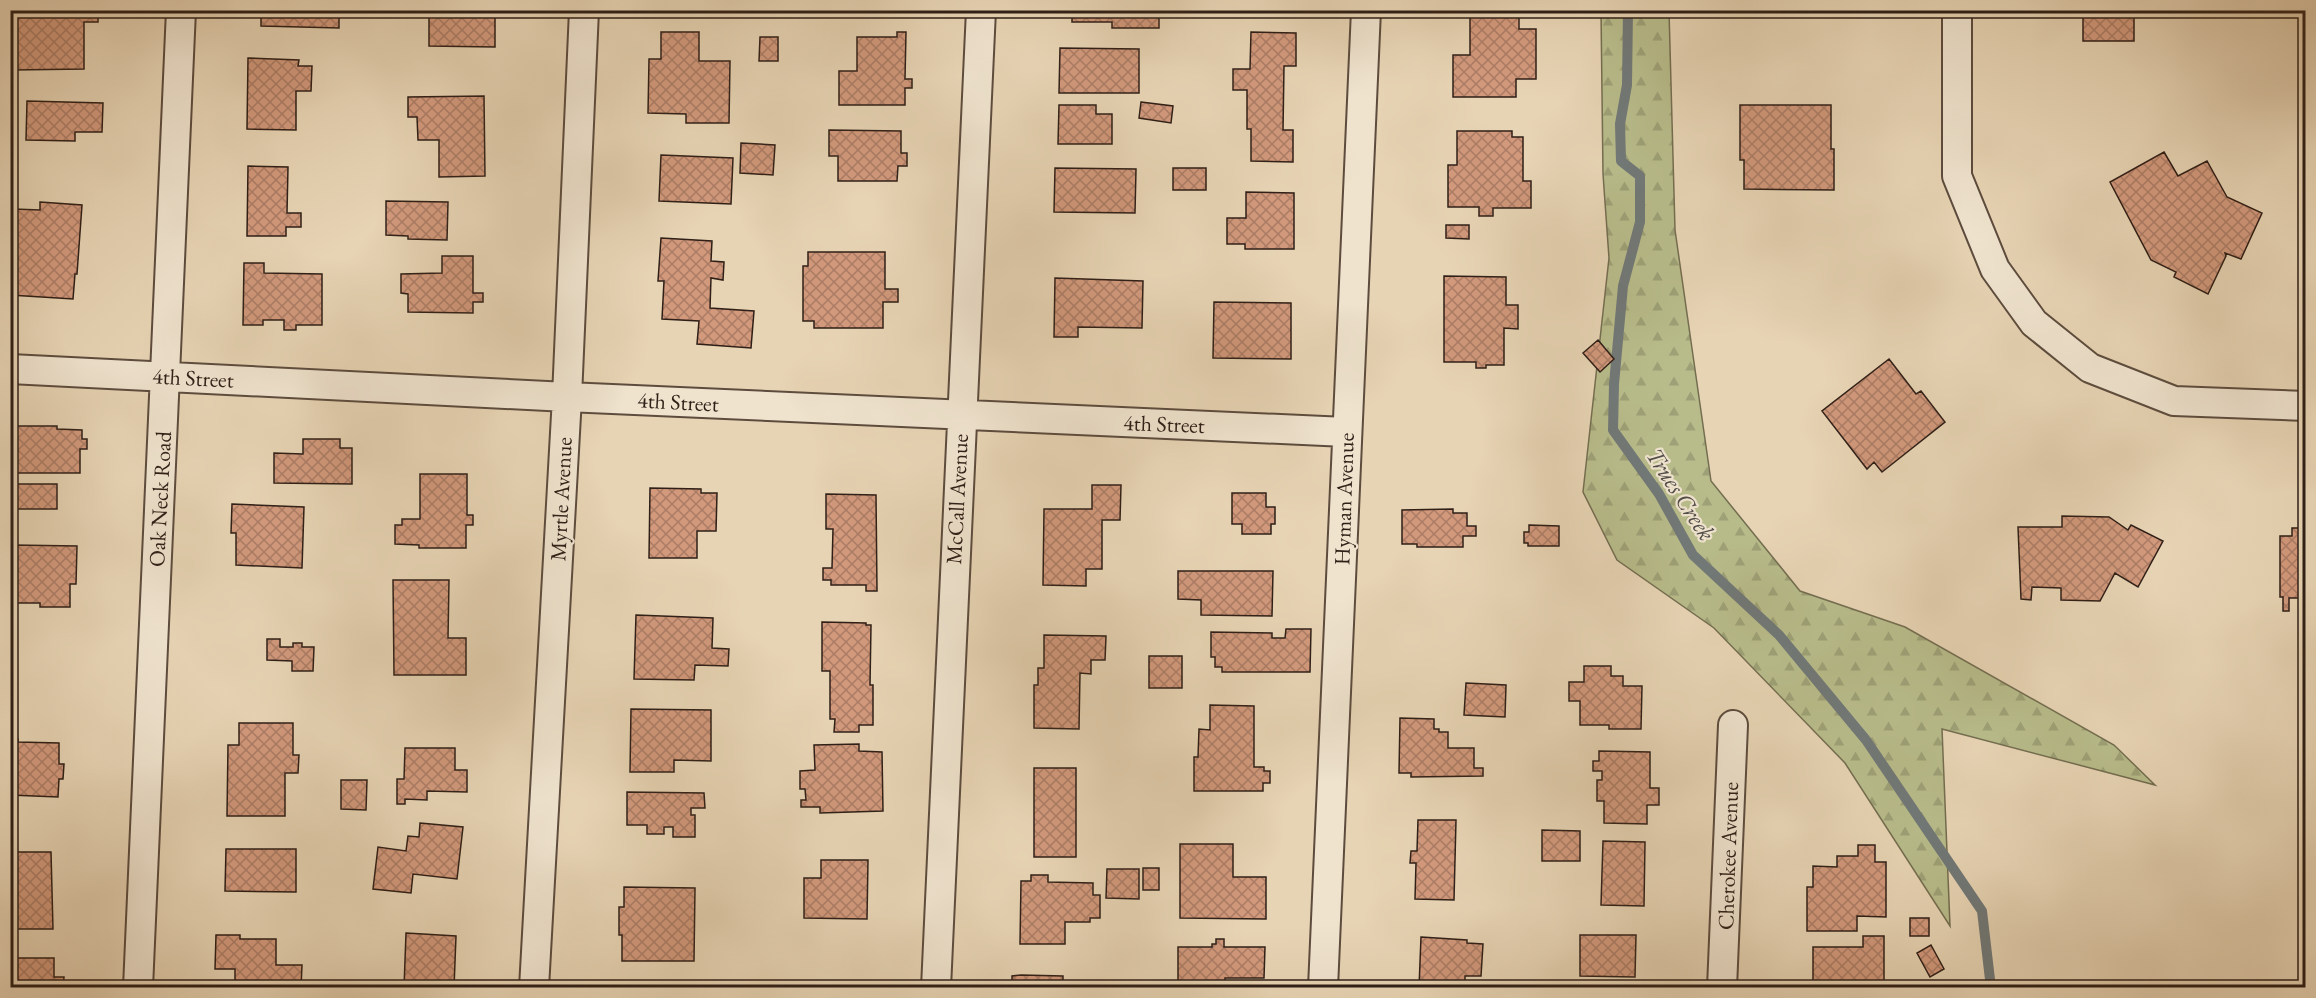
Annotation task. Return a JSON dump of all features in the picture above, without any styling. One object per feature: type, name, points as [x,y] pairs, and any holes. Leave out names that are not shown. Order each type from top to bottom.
[{"type":"street","name":"Oak Neck Road","points":[[138,987],[181,10]]},
{"type":"street","name":"Myrtle Avenue","points":[[534,987],[567,397],[584,10]]},
{"type":"street","name":"McCall Avenue","points":[[936,987],[981,10]]},
{"type":"street","name":"Hyman Avenue","points":[[1323,987],[1366,10]]},
{"type":"street","points":[[1957,10],[1957,176],[1995,269],[2034,323],[2090,368],[2174,401],[2306,406]]},
{"type":"street","name":"4th Street","points":[[10,369],[1346,432]]},
{"type":"street","name":"Cherokee Avenue","points":[[1722,987],[1733,725]]},
{"type":"green space","points":[[1601,11],[1669,11],[1675,230],[1711,481],[1800,591],[1905,627],[2114,745],[2155,785],[1942,729],[1950,926],[1845,763],[1714,628],[1617,560],[1583,492],[1609,258],[1603,174]]},
{"type":"building","points":[[17,10],[98,10],[98,22],[84,22],[84,69],[13,70],[13,26],[17,26]]},
{"type":"building","points":[[261,10],[339,10],[339,28],[261,26]]},
{"type":"building","points":[[429,10],[504,10],[495,12],[495,47],[429,46]]},
{"type":"building","points":[[1072,10],[1159,10],[1159,28],[1112,28],[1112,22],[1072,22]]},
{"type":"building","points":[[1470,10],[1519,10],[1519,29],[1536,29],[1536,79],[1516,79],[1516,97],[1453,97],[1453,55],[1470,55]]},
{"type":"building","points":[[2083,10],[2134,10],[2134,41],[2083,41]]},
{"type":"building","points":[[661,32],[699,32],[699,61],[730,61],[729,123],[686,123],[686,114],[648,113],[649,59],[661,59]]},
{"type":"building","points":[[897,32],[906,32],[905,79],[912,79],[912,88],[905,88],[905,105],[839,105],[839,71],[857,71],[857,37],[897,37]]},
{"type":"building","points":[[1251,32],[1296,33],[1296,66],[1284,66],[1283,130],[1293,130],[1293,162],[1251,161],[1251,129],[1247,129],[1247,90],[1233,90],[1233,69],[1250,69]]},
{"type":"building","points":[[760,37],[778,37],[778,61],[759,61]]},
{"type":"building","points":[[1060,48],[1139,49],[1139,93],[1059,93]]},
{"type":"building","points":[[248,58],[299,60],[298,66],[312,66],[311,91],[296,91],[296,130],[247,129]]},
{"type":"building","points":[[484,96],[485,176],[439,177],[439,140],[418,140],[417,117],[408,117],[408,97]]},
{"type":"building","points":[[27,101],[103,103],[102,132],[75,132],[75,141],[26,140]]},
{"type":"building","points":[[1141,102],[1173,106],[1171,123],[1139,118]]},
{"type":"building","points":[[1059,105],[1096,105],[1096,114],[1112,114],[1112,144],[1058,144]]},
{"type":"building","points":[[1740,105],[1831,105],[1834,190],[1744,189],[1744,160],[1740,160]]},
{"type":"building","points":[[829,130],[901,131],[901,153],[907,153],[907,166],[898,166],[897,181],[838,181],[838,156],[829,156]]},
{"type":"building","points":[[1457,131],[1512,131],[1512,137],[1523,137],[1523,181],[1531,181],[1531,208],[1493,208],[1493,216],[1479,216],[1479,207],[1448,207],[1448,165],[1457,165]]},
{"type":"building","points":[[741,143],[775,145],[773,175],[740,173]]},
{"type":"building","points":[[2164,152],[2178,176],[2207,161],[2227,197],[2262,213],[2241,259],[2225,253],[2226,256],[2208,294],[2174,277],[2176,272],[2151,260],[2110,182]]},
{"type":"building","points":[[661,155],[733,158],[731,204],[659,201]]},
{"type":"building","points":[[248,166],[288,167],[287,213],[301,213],[301,227],[286,227],[286,236],[247,236]]},
{"type":"building","points":[[1055,168],[1136,169],[1135,213],[1054,212]]},
{"type":"building","points":[[1173,168],[1206,168],[1206,190],[1173,190]]},
{"type":"building","points":[[1246,192],[1294,193],[1294,249],[1245,249],[1245,244],[1227,244],[1227,218],[1246,218]]},
{"type":"building","points":[[386,201],[448,202],[447,240],[408,239],[408,236],[386,235]]},
{"type":"building","points":[[40,202],[82,205],[73,299],[10,295],[10,237],[12,237],[14,209],[40,210]]},
{"type":"building","points":[[1446,225],[1469,225],[1469,239],[1446,238]]},
{"type":"building","points":[[661,238],[712,241],[711,261],[724,262],[723,280],[711,278],[710,308],[754,311],[751,348],[697,344],[699,321],[662,319],[664,281],[658,281]]},
{"type":"building","points":[[808,252],[885,252],[885,289],[898,289],[898,302],[883,302],[883,328],[814,328],[814,321],[803,321],[803,266],[808,266]]},
{"type":"building","points":[[442,256],[473,256],[473,293],[483,293],[483,302],[473,302],[473,313],[408,312],[408,294],[401,293],[401,274],[442,273]]},
{"type":"building","points":[[244,263],[264,263],[264,273],[322,274],[322,325],[296,325],[296,330],[284,330],[284,320],[263,320],[263,325],[243,325]]},
{"type":"building","points":[[1444,276],[1506,277],[1506,305],[1518,305],[1518,329],[1504,328],[1504,365],[1486,365],[1486,368],[1476,368],[1476,362],[1444,362]]},
{"type":"building","points":[[1055,278],[1143,281],[1142,328],[1078,327],[1078,337],[1054,337]]},
{"type":"building","points":[[1214,302],[1291,303],[1291,359],[1213,358]]},
{"type":"building","points":[[1598,340],[1614,359],[1600,372],[1583,353]]},
{"type":"building","points":[[1889,359],[1916,394],[1921,391],[1945,422],[1882,472],[1874,462],[1867,469],[1822,411]]},
{"type":"building","points":[[10,426],[57,426],[57,429],[82,430],[82,439],[87,439],[87,449],[80,449],[80,473],[10,473]]},
{"type":"building","points":[[303,439],[340,439],[340,448],[352,448],[352,484],[274,483],[274,453],[303,454]]},
{"type":"building","points":[[420,474],[467,474],[467,515],[473,515],[473,525],[466,525],[466,548],[419,548],[419,545],[395,544],[395,525],[402,525],[402,519],[420,519]]},
{"type":"building","points":[[10,484],[57,484],[57,509],[10,509]]},
{"type":"building","points":[[1092,485],[1121,485],[1120,520],[1102,520],[1102,569],[1086,569],[1086,586],[1043,585],[1044,509],[1092,509]]},
{"type":"building","points":[[650,488],[701,489],[701,493],[717,493],[716,531],[697,531],[697,558],[649,558]]},
{"type":"building","points":[[1232,493],[1266,493],[1266,507],[1275,507],[1275,524],[1271,524],[1271,534],[1242,534],[1242,524],[1232,524]]},
{"type":"building","points":[[826,494],[876,495],[877,591],[866,591],[866,585],[831,585],[831,580],[823,580],[823,568],[832,568],[833,529],[826,529]]},
{"type":"building","points":[[232,504],[304,507],[302,568],[236,565],[236,533],[231,533]]},
{"type":"building","points":[[1453,509],[1453,513],[1467,513],[1467,526],[1476,526],[1476,536],[1463,536],[1463,547],[1417,547],[1417,544],[1402,544],[1402,510]]},
{"type":"building","points":[[2062,516],[2109,517],[2128,530],[2131,525],[2163,541],[2138,587],[2115,573],[2100,601],[2061,600],[2061,588],[2032,587],[2031,600],[2021,599],[2018,527],[2062,527]]},
{"type":"building","points":[[1529,525],[1559,526],[1559,546],[1528,546],[1528,543],[1524,543],[1524,532],[1529,532]]},
{"type":"building","points":[[2292,528],[2306,528],[2306,598],[2289,598],[2289,611],[2283,611],[2283,597],[2280,597],[2280,536],[2292,536]]},
{"type":"building","points":[[13,545],[77,546],[76,584],[70,584],[70,607],[40,607],[40,603],[13,603],[10,565],[13,565]]},
{"type":"building","points":[[1178,571],[1273,571],[1272,616],[1201,615],[1201,600],[1178,599]]},
{"type":"building","points":[[393,580],[449,580],[448,638],[466,638],[466,675],[394,675]]},
{"type":"building","points":[[636,615],[713,618],[712,648],[729,649],[728,666],[695,665],[694,680],[634,679]]},
{"type":"building","points":[[822,622],[871,625],[870,685],[873,685],[873,725],[859,725],[859,732],[834,732],[835,719],[830,719],[830,671],[822,671]]},
{"type":"building","points":[[1286,629],[1311,629],[1310,672],[1222,672],[1222,667],[1215,667],[1215,657],[1211,657],[1211,632],[1272,633],[1272,638],[1285,638]]},
{"type":"building","points":[[1044,635],[1106,636],[1105,660],[1091,660],[1091,674],[1080,673],[1079,729],[1034,728],[1034,685],[1038,685],[1038,668],[1044,668]]},
{"type":"building","points":[[267,639],[280,639],[280,647],[293,647],[293,643],[302,643],[302,647],[314,647],[313,671],[292,671],[292,661],[267,660]]},
{"type":"building","points":[[1149,656],[1182,656],[1182,688],[1149,688]]},
{"type":"building","points":[[1584,666],[1611,666],[1611,676],[1623,676],[1623,686],[1642,686],[1641,729],[1609,729],[1609,725],[1580,725],[1580,701],[1569,701],[1569,682],[1584,682]]},
{"type":"building","points":[[1466,683],[1506,685],[1505,717],[1464,715]]},
{"type":"building","points":[[1210,705],[1254,706],[1254,767],[1264,767],[1264,771],[1270,771],[1270,783],[1263,783],[1263,791],[1194,791],[1194,757],[1198,757],[1199,729],[1210,730]]},
{"type":"building","points":[[631,709],[711,710],[711,761],[674,760],[674,772],[630,772]]},
{"type":"building","points":[[1400,718],[1434,719],[1434,729],[1439,729],[1439,732],[1448,732],[1448,748],[1474,748],[1474,768],[1483,768],[1483,776],[1411,777],[1411,773],[1399,773]]},
{"type":"building","points":[[239,723],[293,723],[293,755],[299,755],[298,773],[285,773],[285,816],[227,816],[228,745],[239,745]]},
{"type":"building","points":[[10,738],[18,739],[18,742],[59,743],[59,764],[64,764],[63,779],[59,779],[58,797],[10,795]]},
{"type":"building","points":[[859,744],[859,751],[882,752],[883,811],[820,813],[820,807],[801,807],[801,800],[806,800],[805,789],[800,789],[800,771],[815,770],[814,745]]},
{"type":"building","points":[[405,748],[455,748],[455,770],[467,770],[467,792],[427,791],[427,800],[405,799],[405,804],[397,804],[397,779],[404,779]]},
{"type":"building","points":[[1599,751],[1650,752],[1650,788],[1659,788],[1659,805],[1647,805],[1647,824],[1604,823],[1604,801],[1597,801],[1597,780],[1602,780],[1602,771],[1593,771],[1593,761],[1599,761]]},
{"type":"building","points":[[1034,768],[1076,768],[1076,857],[1034,857]]},
{"type":"building","points":[[341,780],[367,780],[366,810],[341,809]]},
{"type":"building","points":[[627,792],[704,793],[705,808],[691,808],[691,815],[695,815],[695,837],[673,837],[673,827],[664,827],[664,834],[647,834],[647,825],[627,825]]},
{"type":"building","points":[[1418,820],[1456,820],[1454,900],[1415,899],[1416,863],[1410,863],[1411,851],[1417,851]]},
{"type":"building","points":[[420,823],[463,827],[457,879],[413,874],[411,893],[373,889],[378,847],[406,851],[408,836],[419,837]]},
{"type":"building","points":[[1542,830],[1580,831],[1580,861],[1542,861]]},
{"type":"building","points":[[1603,841],[1645,842],[1644,906],[1601,905]]},
{"type":"building","points":[[1180,844],[1233,844],[1233,877],[1266,877],[1266,919],[1180,918]]},
{"type":"building","points":[[1858,845],[1875,845],[1875,862],[1886,862],[1886,917],[1857,916],[1857,931],[1807,931],[1807,887],[1813,887],[1813,866],[1837,867],[1837,856],[1858,856]]},
{"type":"building","points":[[226,849],[296,849],[296,892],[225,891]]},
{"type":"building","points":[[10,852],[51,852],[53,929],[10,929]]},
{"type":"building","points":[[821,860],[868,860],[867,919],[804,918],[804,878],[821,878]]},
{"type":"building","points":[[1143,868],[1159,868],[1159,890],[1143,890]]},
{"type":"building","points":[[1107,869],[1139,869],[1139,899],[1106,898]]},
{"type":"building","points":[[1031,875],[1048,875],[1048,882],[1093,883],[1093,895],[1100,895],[1100,918],[1090,918],[1090,922],[1065,922],[1065,944],[1020,944],[1021,881],[1031,881]]},
{"type":"building","points":[[624,887],[695,888],[694,961],[622,961],[619,907],[624,907]]},
{"type":"building","points":[[1910,918],[1929,918],[1929,936],[1910,936]]},
{"type":"building","points":[[406,933],[456,936],[454,988],[404,988]]},
{"type":"building","points":[[216,935],[240,935],[240,939],[276,939],[276,965],[302,965],[301,988],[235,988],[235,969],[215,969]]},
{"type":"building","points":[[1580,935],[1636,935],[1635,977],[1580,976]]},
{"type":"building","points":[[1863,936],[1884,936],[1884,988],[1810,988],[1813,987],[1813,947],[1863,947]]},
{"type":"building","points":[[1421,937],[1467,940],[1467,943],[1483,944],[1481,976],[1465,976],[1465,988],[1419,988]]},
{"type":"building","points":[[1216,939],[1224,939],[1224,947],[1265,947],[1264,978],[1225,978],[1225,982],[1178,981],[1178,947],[1212,947],[1212,944],[1216,944]]},
{"type":"building","points":[[1931,945],[1944,969],[1930,977],[1917,953]]},
{"type":"building","points":[[10,958],[54,958],[54,977],[64,977],[63,988],[10,988]]},
{"type":"building","points":[[1012,976],[1063,976],[1063,988],[1012,988]]},
{"type":"waterway","name":"Trues Creek","points":[[1628,10],[1627,85],[1620,124],[1621,161],[1640,176],[1640,222],[1623,286],[1614,384],[1613,430],[1659,494],[1693,555],[1779,635],[1866,740],[1982,911],[1991,988]]}]
